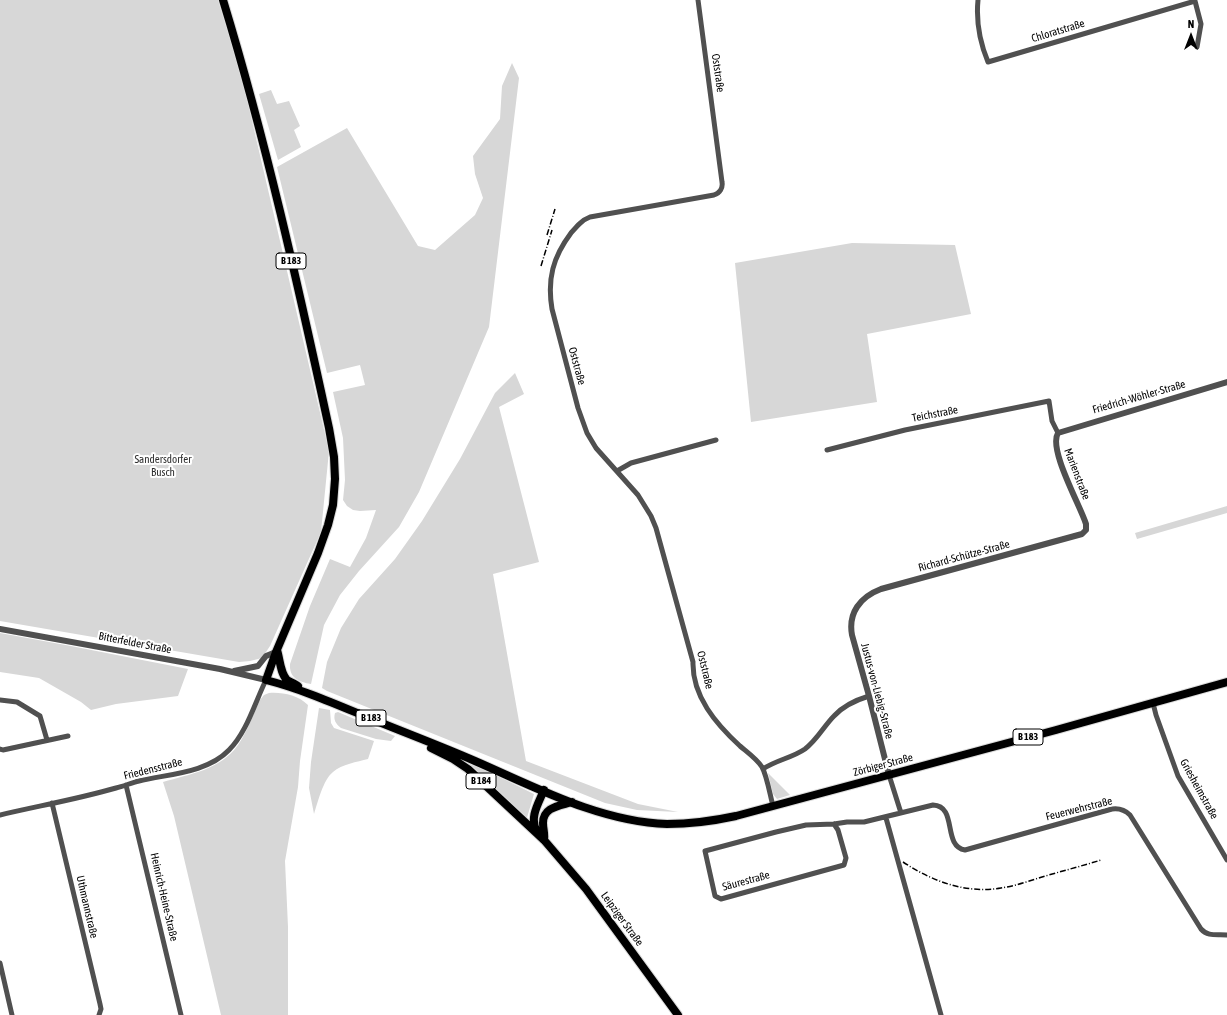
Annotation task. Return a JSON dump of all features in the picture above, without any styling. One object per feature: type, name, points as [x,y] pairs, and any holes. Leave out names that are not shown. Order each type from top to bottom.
[{"type":"main road","name":"B 183","points":[[223,0],[252,100],[272,178],[332,440],[335,464],[333,501],[325,536],[266,680],[303,692],[463,755],[544,790]]},
{"type":"main road","name":"B 183","points":[[277,651],[281,664],[281,670],[284,675],[291,682],[297,685],[303,692]]},
{"type":"main road","name":"Zörbiger Straße","points":[[544,790],[597,811],[636,820],[665,824],[716,820],[889,775],[1227,682]]},
{"type":"main road","name":"B 184","points":[[419,738],[428,747],[453,759],[468,769],[525,822],[538,832]]},
{"type":"main road","name":"B 184","points":[[544,790],[533,817],[535,829],[544,840]]},
{"type":"main road","points":[[544,840],[545,832],[543,821],[547,812],[553,807],[572,802]]},
{"type":"main road","name":"Leipziger Straße","points":[[544,840],[586,889],[678,1015]]},
{"type":"street","name":"Oststraße","points":[[698,0],[722,182],[721,190],[714,195],[584,219],[575,228],[559,250],[552,275],[550,291],[552,309],[584,425],[591,441],[635,491],[645,505],[656,528],[693,662],[693,675],[699,694],[711,714],[724,730],[760,764],[763,769],[773,806]]},
{"type":"street","name":"Chloratstraße","points":[[978,0],[977,10],[979,29],[988,62],[1194,0],[1201,24],[1198,47]]},
{"type":"street","name":"Friedrich-Wöhler-Straße","points":[[1058,433],[1227,382]]},
{"type":"street","name":"Marienstraße","points":[[1049,401],[1052,421],[1058,433],[1056,440],[1058,456],[1085,519],[1087,527],[1086,530]]},
{"type":"street","name":"Teichstraße","points":[[827,450],[905,430],[1049,401]]},
{"type":"street","points":[[617,471],[631,463],[716,440]]},
{"type":"street","name":"Richard-Schütze-Straße","points":[[853,612],[862,600],[881,589],[1077,536],[1086,530]]},
{"type":"street","name":"Justus-von-Liebig-Straße","points":[[853,612],[851,623],[852,635],[889,775]]},
{"type":"street","name":"Bitterfelder Straße","points":[[0,629],[232,672],[266,680]]},
{"type":"street","points":[[232,672],[258,666],[266,656],[277,651]]},
{"type":"street","name":"Friedensstraße","points":[[0,815],[116,788],[139,781],[163,777],[211,763],[224,755],[240,737],[266,680]]},
{"type":"street","points":[[763,769],[770,764],[804,750],[821,733],[839,711],[856,700],[869,696]]},
{"type":"street","points":[[0,700],[17,702],[40,716],[47,740]]},
{"type":"street","name":"Griesheimstraße","points":[[1153,703],[1162,734],[1178,776],[1227,860]]},
{"type":"street","points":[[0,749],[3,750],[68,736]]},
{"type":"street","points":[[889,775],[901,813]]},
{"type":"street","name":"Heinrich-Heine-Straße","points":[[126,785],[181,1015]]},
{"type":"street","name":"Uthmannstraße","points":[[52,803],[100,1004],[100,1015]]},
{"type":"street","name":"Feuerwehrstraße","points":[[901,813],[932,805],[942,808],[947,814],[954,843],[958,847],[965,850],[1112,809],[1122,809],[1130,815],[1201,929],[1210,935],[1227,935]]},
{"type":"street","name":"Säurestraße","points":[[834,824],[838,830],[846,858],[844,865],[721,899],[715,896],[705,851],[806,825],[864,822],[886,818],[901,813]]},
{"type":"street","points":[[886,818],[941,1015]]},
{"type":"street","points":[[0,963],[12,1015]]},
{"type":"green space","name":"Sandersdorfer Busch","points":[[0,0],[218,0],[242,78],[329,451],[321,532],[270,646],[262,658],[239,662],[0,621]]},
{"type":"green space","points":[[512,63],[519,78],[489,327],[419,492],[399,527],[359,571],[340,595],[324,625],[311,684],[303,682],[293,676],[290,669],[290,664],[310,606],[330,559],[350,567],[366,538],[376,510],[353,510],[347,506],[343,500],[345,480],[343,438],[333,392],[365,385],[360,365],[327,373],[277,167],[347,128],[418,246],[435,250],[475,215],[483,198],[475,174],[473,156],[500,119],[502,86]]},
{"type":"green space","points":[[271,90],[277,104],[289,101],[300,126],[294,130],[301,147],[278,160],[259,94]]},
{"type":"green space","points":[[852,243],[955,245],[971,314],[867,334],[877,402],[751,422],[735,263]]},
{"type":"green space","points":[[515,373],[524,394],[499,407],[539,562],[493,574],[526,761],[638,804],[678,812],[637,810],[605,803],[322,688],[327,662],[341,628],[359,599],[395,559],[422,521],[460,459],[495,393]]},
{"type":"green space","points":[[1227,506],[1227,513],[1137,539],[1135,533]]},
{"type":"green space","points":[[0,633],[188,669],[178,696],[116,704],[91,710],[81,702],[39,678],[0,672]]},
{"type":"green space","points":[[269,693],[290,695],[300,699],[308,705],[298,787],[285,861],[288,927],[288,1015],[221,1015],[174,816],[163,782],[204,770],[213,766],[231,753],[244,735],[260,700],[264,695]]},
{"type":"green space","points":[[319,708],[330,710],[331,723],[334,728],[374,741],[368,759],[341,767],[329,776],[321,792],[314,814],[309,788],[311,762]]},
{"type":"green space","points":[[338,712],[395,736],[391,741],[376,739],[341,728],[336,723],[334,715]]},
{"type":"green space","points":[[461,758],[534,794],[526,821],[459,761]]},
{"type":"green space","points":[[768,773],[790,795],[777,799],[773,794]]},
{"type":"railway","points":[[547,235],[555,209]]},
{"type":"railway","points":[[541,266],[552,230]]},
{"type":"railway","points":[[903,862],[925,875],[949,884],[975,889],[988,889],[1017,885],[1101,860]]}]
